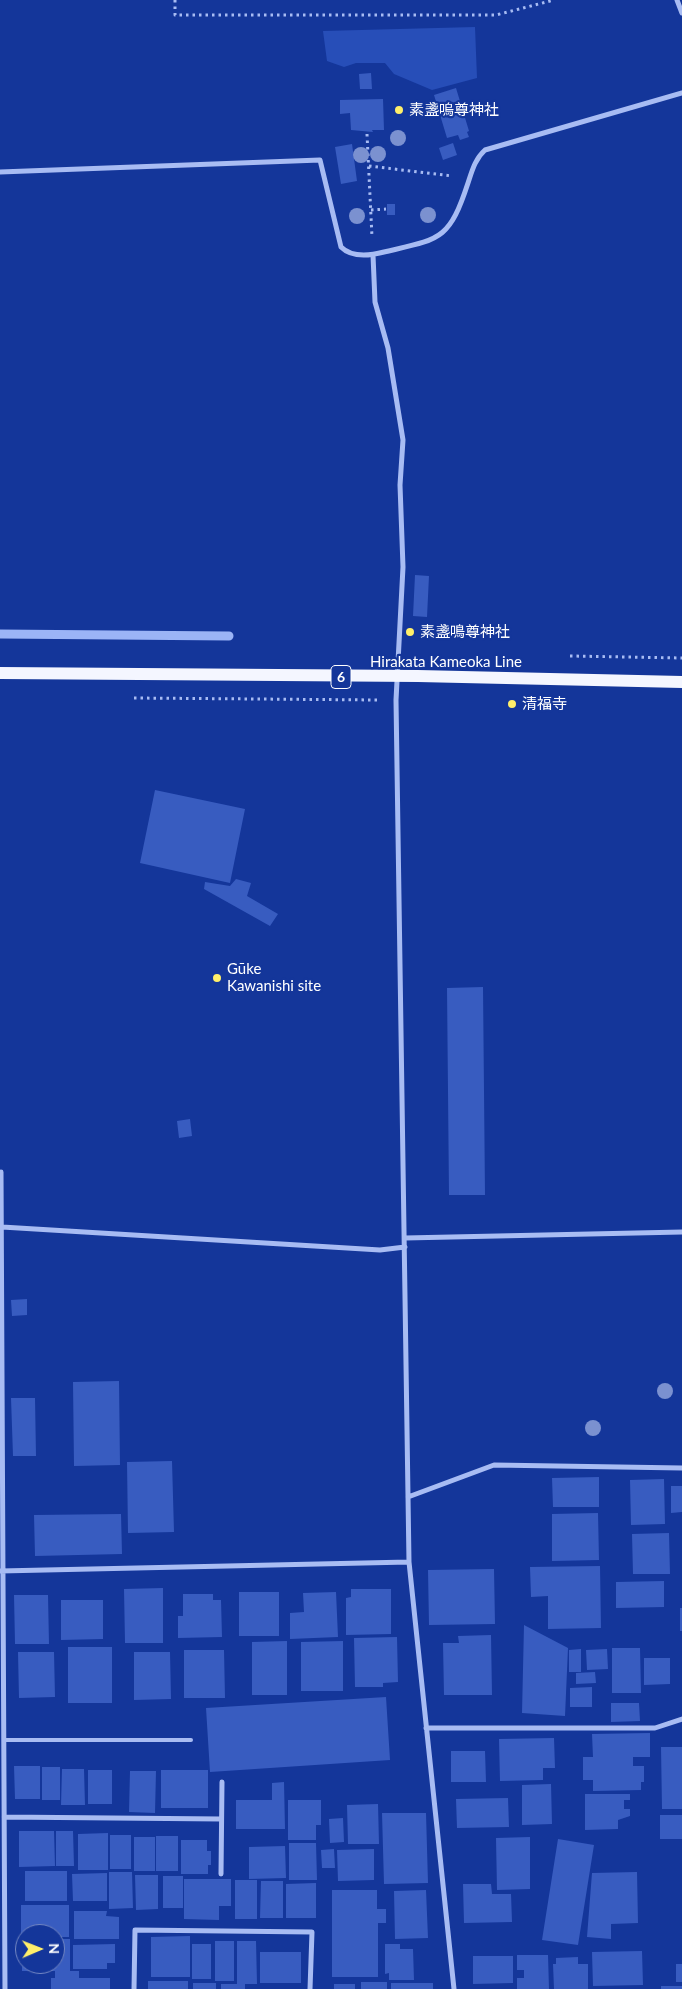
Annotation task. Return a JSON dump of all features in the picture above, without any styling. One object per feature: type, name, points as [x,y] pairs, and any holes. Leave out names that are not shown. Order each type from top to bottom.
[{"type":"main road","name":"Hirakata Kameoka Line","points":[[0,674],[397,677],[682,682]]},
{"type":"street","points":[[677,0],[682,13]]},
{"type":"street","points":[[0,172],[320,160],[341,246],[352,254],[373,255],[424,243],[444,232],[458,213],[476,161],[485,150],[682,93]]},
{"type":"street","points":[[373,255],[375,302],[388,348],[403,440],[400,485],[403,567],[397,677],[409,1562],[454,1989]]},
{"type":"street","points":[[1,1172],[2,1729],[4,1740],[2,1943],[5,1989]]},
{"type":"street","points":[[2,1227],[380,1250],[405,1247]]},
{"type":"street","points":[[405,1238],[682,1232]]},
{"type":"street","points":[[408,1497],[494,1465],[682,1468]]},
{"type":"street","points":[[2,1572],[409,1562]]},
{"type":"street","points":[[426,1728],[655,1728],[682,1719]]},
{"type":"street","points":[[221,1874],[222,1782]]},
{"type":"street","points":[[4,1817],[221,1819]]},
{"type":"street","points":[[134,1989],[135,1930],[312,1932],[310,1989]]},
{"type":"lane","points":[[4,1740],[191,1740]]},
{"type":"path","points":[[175,0],[175,15],[496,15],[554,0]]},
{"type":"path","points":[[367,134],[373,255]]},
{"type":"path","points":[[369,166],[470,179]]},
{"type":"path","points":[[371,210],[386,209]]},
{"type":"path","points":[[130,698],[369,700]]},
{"type":"shaded area","points":[[475,27],[477,78],[432,90],[394,74],[385,63],[356,63],[344,67],[327,61],[323,31]]},
{"type":"building","points":[[371,73],[372,89],[360,89],[359,74]]},
{"type":"building","points":[[456,88],[469,131],[467,132],[469,137],[460,140],[458,135],[447,138],[434,95]]},
{"type":"building","points":[[383,99],[384,130],[372,130],[373,132],[351,130],[350,113],[340,114],[340,100]]},
{"type":"building","points":[[453,143],[457,155],[443,160],[439,148]]},
{"type":"building","points":[[352,144],[357,181],[341,184],[335,147]]},
{"type":"building","points":[[387,204],[395,204],[395,215],[387,215]]},
{"type":"building","points":[[415,575],[429,576],[427,617],[413,616]]},
{"type":"building","points":[[155,790],[245,809],[230,883],[140,863]]},
{"type":"building","points":[[236,879],[251,883],[247,896],[278,914],[270,926],[204,889],[205,882],[230,886]]},
{"type":"building","points":[[483,987],[485,1195],[449,1195],[447,988]]},
{"type":"building","points":[[190,1119],[192,1136],[179,1138],[177,1121]]},
{"type":"building","points":[[27,1299],[27,1315],[12,1316],[11,1300]]},
{"type":"building","points":[[119,1381],[120,1465],[74,1466],[73,1382]]},
{"type":"building","points":[[11,1398],[35,1398],[36,1456],[13,1456]]},
{"type":"building","points":[[172,1461],[174,1532],[128,1533],[127,1462]]},
{"type":"building","points":[[599,1477],[599,1507],[553,1507],[552,1478]]},
{"type":"building","points":[[664,1479],[665,1524],[631,1525],[630,1480]]},
{"type":"building","points":[[671,1486],[682,1486],[682,1512],[671,1513]]},
{"type":"building","points":[[598,1513],[599,1560],[552,1561],[552,1514]]},
{"type":"building","points":[[121,1514],[122,1554],[35,1556],[34,1515]]},
{"type":"building","points":[[669,1533],[670,1574],[633,1574],[632,1534]]},
{"type":"building","points":[[600,1566],[601,1628],[548,1629],[548,1596],[531,1597],[530,1567]]},
{"type":"building","points":[[494,1569],[495,1624],[429,1625],[428,1570]]},
{"type":"building","points":[[664,1581],[664,1607],[616,1608],[616,1582]]},
{"type":"building","points":[[163,1588],[163,1643],[125,1643],[124,1589]]},
{"type":"building","points":[[351,1589],[391,1589],[391,1634],[346,1635],[346,1598],[351,1597]]},
{"type":"building","points":[[239,1592],[279,1592],[279,1636],[239,1636]]},
{"type":"building","points":[[336,1592],[338,1637],[290,1639],[290,1613],[304,1612],[303,1593]]},
{"type":"building","points":[[183,1594],[213,1594],[213,1600],[221,1600],[222,1637],[178,1638],[178,1616],[183,1616]]},
{"type":"building","points":[[14,1595],[48,1595],[49,1644],[15,1644]]},
{"type":"building","points":[[61,1600],[103,1600],[103,1639],[61,1640]]},
{"type":"building","points":[[680,1608],[682,1608],[682,1631],[680,1631]]},
{"type":"building","points":[[524,1625],[568,1648],[565,1716],[522,1713]]},
{"type":"building","points":[[491,1635],[492,1695],[444,1695],[443,1643],[459,1643],[458,1636]]},
{"type":"building","points":[[397,1637],[398,1682],[383,1683],[383,1687],[355,1687],[354,1638]]},
{"type":"building","points":[[287,1641],[287,1695],[252,1695],[252,1642]]},
{"type":"building","points":[[343,1641],[343,1691],[301,1691],[301,1642]]},
{"type":"building","points":[[68,1647],[112,1647],[112,1703],[68,1703]]},
{"type":"building","points":[[612,1648],[640,1648],[641,1693],[612,1693]]},
{"type":"building","points":[[581,1649],[581,1672],[569,1672],[569,1650]]},
{"type":"building","points":[[607,1649],[608,1669],[587,1670],[586,1650]]},
{"type":"building","points":[[184,1650],[224,1650],[225,1698],[184,1698]]},
{"type":"building","points":[[18,1652],[54,1652],[55,1697],[19,1698]]},
{"type":"building","points":[[134,1652],[170,1652],[171,1699],[134,1700]]},
{"type":"building","points":[[644,1658],[670,1658],[670,1684],[644,1685]]},
{"type":"building","points":[[595,1672],[596,1683],[576,1684],[576,1673]]},
{"type":"building","points":[[592,1687],[592,1707],[570,1707],[570,1688]]},
{"type":"building","points":[[386,1697],[390,1760],[210,1772],[206,1708]]},
{"type":"building","points":[[611,1703],[639,1703],[640,1721],[611,1722]]},
{"type":"building","points":[[650,1733],[650,1757],[633,1757],[633,1766],[644,1766],[644,1782],[641,1782],[641,1790],[593,1791],[593,1780],[583,1780],[583,1757],[593,1757],[592,1734]]},
{"type":"building","points":[[554,1738],[555,1768],[543,1768],[543,1780],[500,1781],[499,1739]]},
{"type":"building","points":[[661,1747],[682,1747],[682,1809],[662,1809]]},
{"type":"building","points":[[451,1751],[485,1751],[486,1782],[451,1782]]},
{"type":"building","points":[[14,1766],[40,1766],[40,1799],[15,1799]]},
{"type":"building","points":[[42,1767],[60,1767],[60,1800],[42,1800]]},
{"type":"building","points":[[62,1769],[84,1769],[85,1805],[61,1805]]},
{"type":"building","points":[[88,1770],[112,1770],[112,1804],[88,1804]]},
{"type":"building","points":[[161,1770],[208,1770],[208,1808],[161,1808]]},
{"type":"building","points":[[130,1771],[156,1771],[155,1813],[129,1812]]},
{"type":"building","points":[[284,1782],[285,1829],[236,1829],[236,1800],[272,1800],[272,1783]]},
{"type":"building","points":[[551,1784],[552,1824],[522,1825],[522,1785]]},
{"type":"building","points":[[585,1794],[630,1794],[630,1800],[624,1800],[624,1809],[630,1809],[630,1816],[618,1820],[618,1829],[585,1830]]},
{"type":"building","points":[[508,1798],[509,1827],[457,1828],[456,1799]]},
{"type":"building","points":[[288,1800],[321,1800],[321,1825],[316,1825],[316,1840],[288,1840]]},
{"type":"building","points":[[378,1804],[379,1844],[348,1844],[347,1805]]},
{"type":"building","points":[[382,1813],[426,1813],[428,1883],[384,1884]]},
{"type":"building","points":[[660,1815],[682,1815],[682,1839],[660,1839]]},
{"type":"building","points":[[343,1818],[344,1842],[330,1843],[329,1819]]},
{"type":"building","points":[[19,1831],[54,1831],[55,1866],[19,1867]]},
{"type":"building","points":[[56,1831],[73,1831],[74,1866],[56,1866]]},
{"type":"building","points":[[108,1833],[108,1870],[78,1870],[78,1834]]},
{"type":"building","points":[[110,1835],[131,1835],[131,1869],[110,1869]]},
{"type":"building","points":[[156,1836],[178,1836],[178,1871],[156,1871]]},
{"type":"building","points":[[134,1837],[155,1837],[155,1871],[134,1871]]},
{"type":"building","points":[[530,1837],[530,1889],[497,1890],[496,1838]]},
{"type":"building","points":[[558,1839],[594,1845],[578,1945],[542,1940]]},
{"type":"building","points":[[181,1840],[207,1840],[207,1851],[211,1851],[211,1865],[208,1865],[208,1874],[181,1874]]},
{"type":"building","points":[[289,1843],[316,1843],[317,1880],[289,1880]]},
{"type":"building","points":[[285,1846],[286,1878],[249,1879],[249,1847]]},
{"type":"building","points":[[334,1849],[335,1868],[322,1868],[321,1850]]},
{"type":"building","points":[[374,1849],[374,1880],[338,1881],[337,1850]]},
{"type":"building","points":[[25,1871],[67,1871],[67,1901],[25,1901]]},
{"type":"building","points":[[109,1872],[132,1872],[133,1908],[109,1909]]},
{"type":"building","points":[[637,1872],[638,1923],[611,1924],[611,1939],[587,1937],[592,1873]]},
{"type":"building","points":[[107,1873],[107,1901],[73,1901],[72,1874]]},
{"type":"building","points":[[135,1875],[158,1875],[158,1909],[136,1910]]},
{"type":"building","points":[[163,1876],[183,1876],[183,1908],[163,1908]]},
{"type":"building","points":[[184,1879],[231,1879],[231,1906],[219,1906],[219,1920],[184,1919]]},
{"type":"building","points":[[235,1880],[257,1880],[257,1919],[235,1919]]},
{"type":"building","points":[[261,1881],[283,1881],[283,1918],[260,1918]]},
{"type":"building","points":[[316,1883],[316,1918],[286,1918],[286,1884]]},
{"type":"building","points":[[463,1884],[491,1884],[492,1894],[511,1894],[512,1922],[464,1923]]},
{"type":"building","points":[[332,1890],[377,1890],[377,1909],[386,1909],[386,1923],[378,1923],[378,1977],[332,1977]]},
{"type":"building","points":[[426,1890],[428,1938],[395,1939],[394,1891]]},
{"type":"building","points":[[21,1905],[69,1905],[69,1937],[65,1937],[65,1924],[21,1924]]},
{"type":"building","points":[[74,1911],[107,1911],[106,1916],[119,1917],[119,1939],[74,1939]]},
{"type":"building","points":[[190,1936],[190,1977],[151,1977],[151,1937]]},
{"type":"building","points":[[65,1939],[70,1939],[70,1971],[79,1971],[79,1978],[110,1978],[110,1989],[51,1989],[51,1978],[55,1978],[55,1974],[65,1974]]},
{"type":"building","points":[[215,1941],[234,1941],[234,1981],[215,1981]]},
{"type":"building","points":[[237,1941],[256,1941],[257,1984],[245,1984],[245,1989],[221,1989],[221,1984],[237,1984]]},
{"type":"building","points":[[115,1944],[115,1963],[107,1963],[107,1969],[73,1969],[73,1945]]},
{"type":"building","points":[[192,1944],[211,1944],[211,1979],[192,1979]]},
{"type":"building","points":[[385,1944],[400,1944],[400,1949],[413,1949],[414,1980],[389,1980],[389,1973],[385,1974]]},
{"type":"building","points":[[642,1951],[643,1985],[593,1986],[592,1952]]},
{"type":"building","points":[[260,1952],[301,1952],[301,1983],[260,1983]]},
{"type":"building","points":[[517,1955],[548,1955],[549,1989],[517,1989],[517,1978],[524,1978],[524,1970],[517,1970]]},
{"type":"building","points":[[473,1956],[513,1956],[513,1983],[473,1984]]},
{"type":"building","points":[[578,1957],[578,1964],[588,1964],[588,1989],[554,1989],[553,1964],[556,1964],[556,1958]]},
{"type":"building","points":[[676,1964],[682,1964],[682,1982],[676,1982]]},
{"type":"building","points":[[148,1981],[188,1981],[188,1989],[148,1989]]},
{"type":"building","points":[[361,1982],[387,1982],[387,1989],[361,1989]]},
{"type":"building","points":[[193,1983],[216,1983],[216,1989],[193,1989]]},
{"type":"building","points":[[391,1983],[433,1983],[433,1989],[391,1989]]},
{"type":"building","points":[[334,1984],[355,1984],[355,1989],[334,1989]]},
{"type":"building","points":[[661,1986],[682,1986],[682,1989],[661,1989]]},
{"type":"waterway","points":[[0,634],[229,636]]},
{"type":"place","name":"素盞嗚尊神社","points":[[399,110]]},
{"type":"place","name":"素盞鳴尊神社","points":[[410,632]]},
{"type":"place","name":"清福寺","points":[[512,704]]},
{"type":"place","name":"Gūke Kawanishi site","points":[[217,978]]}]
